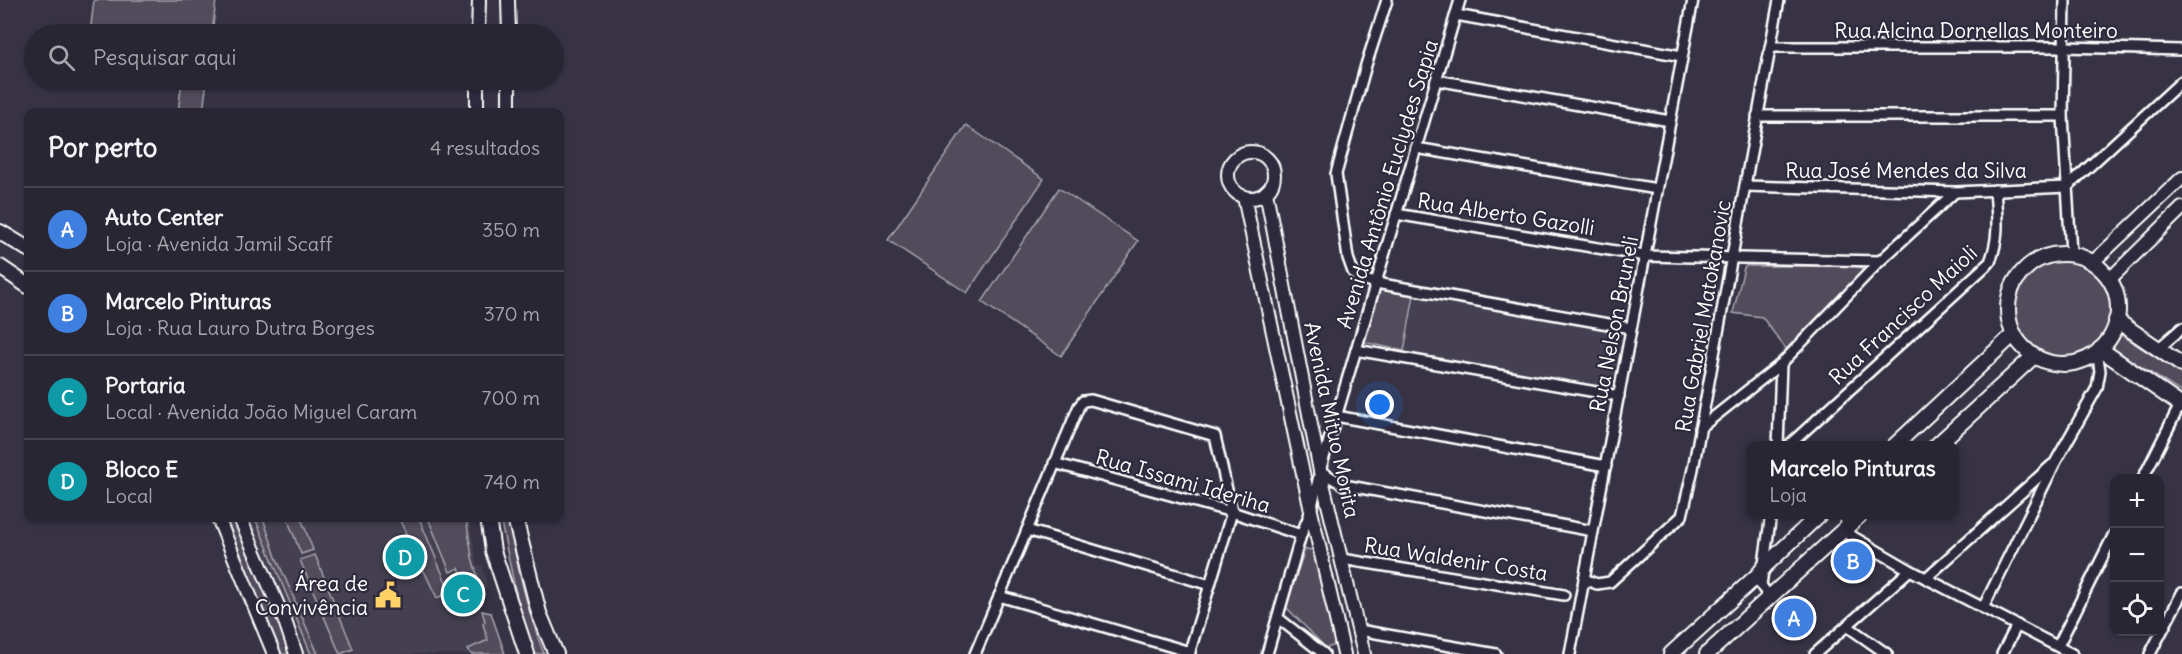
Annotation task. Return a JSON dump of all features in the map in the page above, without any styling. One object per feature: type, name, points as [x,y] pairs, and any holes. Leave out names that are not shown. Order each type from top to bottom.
[{"type":"main road","points":[[0,232],[24,247]]},
{"type":"main road","points":[[2056,254],[2072,254],[2092,262],[2109,280],[2115,292],[2118,306],[2110,336],[2099,350],[2085,359],[2068,363],[2050,362],[2034,356],[2022,346],[2009,320],[2008,304],[2011,290],[2018,276],[2029,265],[2056,254]]},
{"type":"main road","points":[[0,267],[24,283]]},
{"type":"main road","points":[[2116,320],[2182,365]]},
{"type":"main road","points":[[1899,441],[2014,334]]},
{"type":"main road","points":[[2099,350],[2181,405]]},
{"type":"main road","points":[[1941,441],[2034,356]]},
{"type":"main road","points":[[1671,654],[1758,575],[1815,519]]},
{"type":"main road","points":[[1707,654],[1856,519]]},
{"type":"main road","points":[[489,522],[493,551],[527,654]]},
{"type":"main road","points":[[516,522],[538,613],[556,654]]},
{"type":"street","points":[[478,24],[479,0]]},
{"type":"street","points":[[508,0],[509,24]]},
{"type":"street","points":[[1387,0],[1366,65],[1336,174],[1348,258],[1353,272],[1358,278],[1376,284],[1631,328]]},
{"type":"street","name":"Avenida Antônio Euclydes Sapia","points":[[1266,654],[1301,535],[1311,512],[1336,416],[1460,0]]},
{"type":"street","name":"Rua Nelson Bruneli","points":[[1570,654],[1693,0]]},
{"type":"street","name":"Rua Gabriel Matokanovic","points":[[1584,579],[1597,584],[1610,582],[1682,516],[1779,0]]},
{"type":"street","points":[[2065,0],[2063,116],[2072,254]]},
{"type":"street","points":[[1456,15],[1682,56]]},
{"type":"street","name":"Rua Alcina Dornellas Monteiro","points":[[1770,47],[2064,47],[2182,50]]},
{"type":"street","points":[[1436,81],[1670,121]]},
{"type":"street","points":[[2067,188],[2182,81]]},
{"type":"street","points":[[477,90],[477,108]]},
{"type":"street","points":[[509,90],[509,108]]},
{"type":"street","points":[[1757,116],[2063,116]]},
{"type":"street","points":[[1416,148],[1657,189]]},
{"type":"street","points":[[1247,151],[1266,157],[1273,168],[1273,183],[1266,192],[1256,198],[1245,197],[1234,191],[1229,182],[1228,169],[1233,159],[1247,151]]},
{"type":"street","points":[[2092,262],[2182,178]]},
{"type":"street","name":"Rua José Mendes da Silva","points":[[1745,186],[1955,192],[2067,188]]},
{"type":"street","name":"Rua Francisco Maioli","points":[[1793,441],[1990,262],[1997,244],[1998,230],[1995,190]]},
{"type":"street","name":"Avenida Mituo Morita","points":[[1266,192],[1320,471],[1364,654]]},
{"type":"street","points":[[1700,428],[1781,364],[1880,261],[1955,192]]},
{"type":"street","name":"Avenida Mituo Morita","points":[[1245,197],[1311,512],[1344,654]]},
{"type":"street","points":[[2109,280],[2182,208]]},
{"type":"street","name":"Rua Alberto Gazolli","points":[[1396,214],[1645,255],[1880,261]]},
{"type":"street","points":[[2158,349],[2182,328]]},
{"type":"street","points":[[1356,350],[1619,396]]},
{"type":"street","points":[[1983,608],[2056,461],[2097,388],[2100,372],[2099,350]]},
{"type":"street","points":[[1778,441],[1781,364]]},
{"type":"street","points":[[975,654],[1054,463],[1079,406],[1086,400],[1094,400],[1215,436],[1232,512],[1190,653],[999,596]]},
{"type":"street","points":[[2145,474],[2181,405]]},
{"type":"street","points":[[1336,416],[1606,466]]},
{"type":"street","points":[[1926,578],[2056,461]]},
{"type":"street","name":"Rua Issami Ideriha","points":[[1054,463],[1232,512],[1301,535]]},
{"type":"street","points":[[1320,471],[1344,484],[1593,531]]},
{"type":"street","points":[[1768,597],[1761,585],[1770,519]]},
{"type":"street","points":[[220,522],[274,654]]},
{"type":"street","points":[[242,522],[286,624],[296,654]]},
{"type":"street","points":[[1027,530],[1210,585]]},
{"type":"street","points":[[1843,531],[1910,570],[2073,654]]},
{"type":"street","points":[[2058,646],[2110,544]]},
{"type":"street","name":"Rua Waldenir Costa","points":[[1342,559],[1564,595]]},
{"type":"street","points":[[1815,654],[1910,570]]},
{"type":"street","points":[[2150,654],[2182,593]]},
{"type":"street","points":[[1278,618],[1324,654]]},
{"type":"street","points":[[2002,654],[2017,625]]},
{"type":"street","points":[[1846,626],[1887,654]]},
{"type":"street","points":[[1359,630],[1496,654]]},
{"type":"shaded area","points":[[94,0],[216,0],[213,24],[91,24]]},
{"type":"shaded area","points":[[181,90],[206,90],[204,108],[178,108]]},
{"type":"shaded area","points":[[966,125],[1044,179],[967,293],[888,240]]},
{"type":"shaded area","points":[[1059,188],[1138,241],[1061,356],[982,302]]},
{"type":"shaded area","points":[[2063,260],[2082,264],[2098,274],[2108,290],[2112,309],[2108,328],[2098,344],[2082,354],[2063,358],[2044,354],[2028,344],[2018,328],[2014,309],[2018,290],[2028,274],[2044,264]]},
{"type":"shaded area","points":[[1746,266],[1856,266],[1865,269],[1786,349],[1762,317],[1733,313]]},
{"type":"shaded area","points":[[1378,288],[1414,295],[1404,351],[1364,342]]},
{"type":"shaded area","points":[[1414,295],[1621,332],[1612,390],[1404,351]]},
{"type":"shaded area","points":[[2118,333],[2182,374],[2182,393],[2110,347]]},
{"type":"shaded area","points":[[223,522],[235,522],[281,627],[290,654],[279,654],[263,611]]},
{"type":"shaded area","points":[[249,522],[470,522],[477,566],[482,565],[487,586],[484,590],[475,593],[482,611],[491,613],[505,654],[302,654]]},
{"type":"shaded area","points":[[257,522],[264,522],[276,557],[318,654],[311,654]]},
{"type":"shaded area","points":[[289,522],[302,522],[313,550],[301,554]]},
{"type":"shaded area","points":[[400,522],[421,522],[450,592],[437,598]]},
{"type":"shaded area","points":[[430,522],[467,522],[472,557],[479,582],[468,587],[459,568],[450,572]]},
{"type":"shaded area","points":[[501,522],[510,522],[523,587],[544,654],[535,654],[519,607]]},
{"type":"shaded area","points":[[1305,549],[1314,550],[1335,641],[1333,646],[1326,648],[1286,607]]},
{"type":"shaded area","points":[[315,555],[353,649],[340,654],[300,560]]},
{"type":"shaded area","points":[[482,611],[491,613],[505,654],[471,654],[468,649],[488,640]]},
{"type":"place","name":"Bloco E","points":[[405,557]]},
{"type":"place","name":"Marcelo Pinturas","points":[[1853,561]]},
{"type":"place","name":"Portaria","points":[[463,594]]},
{"type":"place","name":"Área de Convivência","points":[[388,595]]},
{"type":"place","name":"Auto Center","points":[[1794,618]]}]
